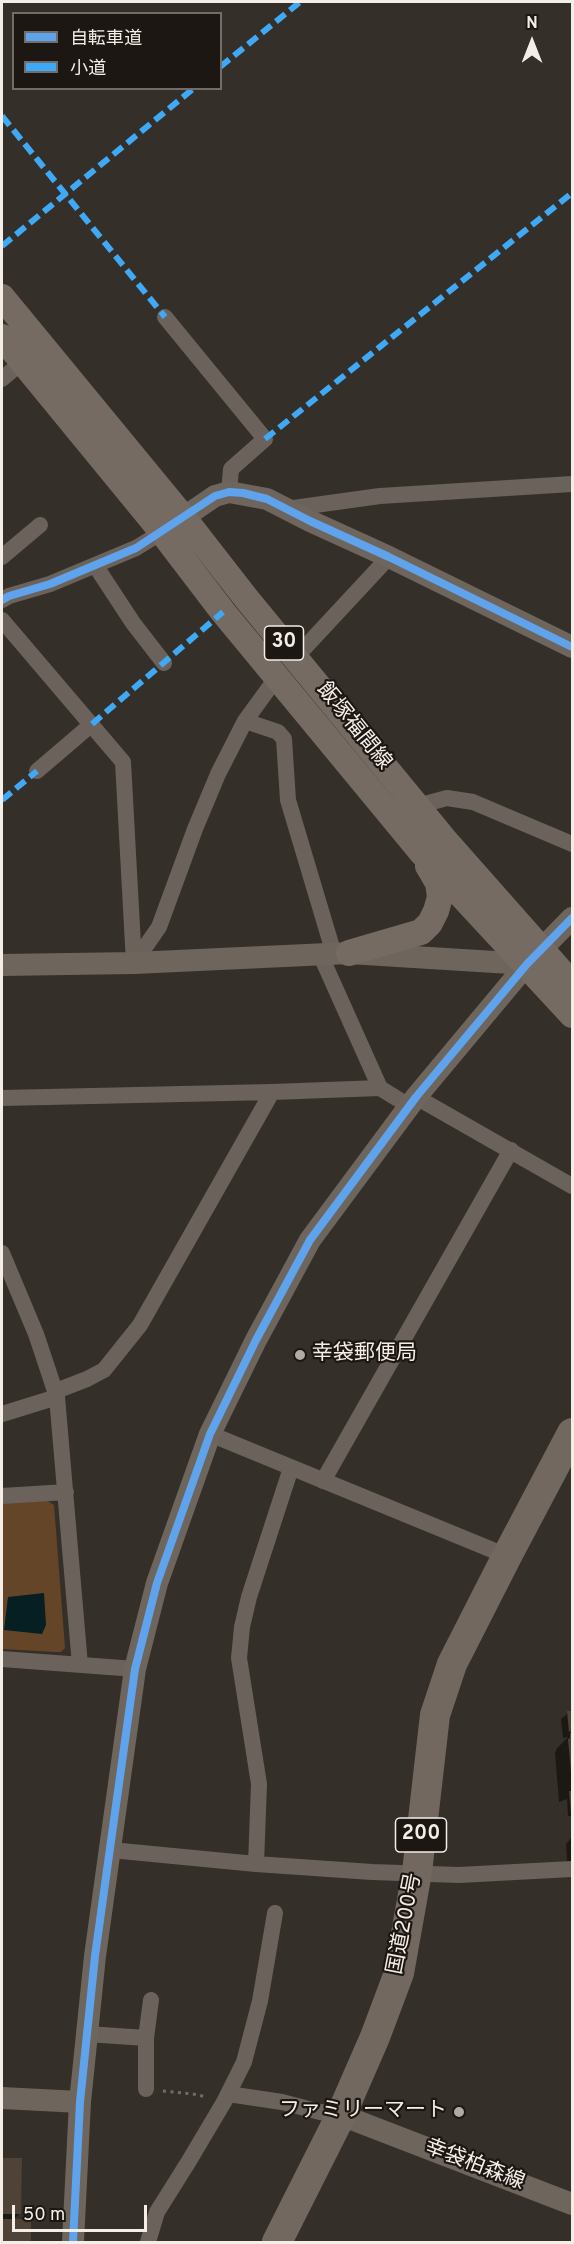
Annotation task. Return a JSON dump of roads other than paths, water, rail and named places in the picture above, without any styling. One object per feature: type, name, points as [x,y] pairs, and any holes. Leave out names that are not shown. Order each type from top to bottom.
[{"type":"highway","name":"国道200号","points":[[277,2242],[342,2115],[399,1973],[417,1872],[435,1715],[452,1664],[507,1556],[571,1440]]},
{"type":"main road","name":"飯塚福間線","points":[[2,297],[417,806],[534,957],[573,1014]]},
{"type":"main road","name":"飯塚福間線","points":[[2,338],[162,532],[223,612],[422,853],[534,957],[573,984]]},
{"type":"main road","points":[[334,954],[421,932],[430,923],[440,897],[438,883],[422,853]]},
{"type":"street","points":[[165,317],[265,439],[231,469],[229,492]]},
{"type":"street","points":[[2,379],[22,362]]},
{"type":"street","points":[[286,509],[380,496],[573,484]]},
{"type":"street","points":[[2,600],[50,584],[136,548],[215,496],[229,492],[267,499],[573,647]]},
{"type":"street","points":[[2,557],[40,525]]},
{"type":"street","points":[[296,657],[389,557]]},
{"type":"street","points":[[95,565],[133,623],[164,663]]},
{"type":"street","points":[[2,620],[123,762],[134,963]]},
{"type":"street","points":[[134,963],[159,927],[218,774],[245,721],[277,678]]},
{"type":"street","points":[[245,721],[278,732],[284,738],[288,800],[334,954],[380,1088]]},
{"type":"street","points":[[37,771],[92,724]]},
{"type":"street","points":[[417,806],[447,798],[473,802],[573,844]]},
{"type":"street","points":[[73,2242],[80,2102],[95,1956],[135,1669],[157,1583],[210,1434],[310,1240],[413,1101],[534,957],[573,918]]},
{"type":"street","points":[[2,965],[134,963],[334,954],[534,957]]},
{"type":"street","points":[[2,1098],[380,1088],[413,1101],[511,1150],[573,1186]]},
{"type":"street","points":[[2,1414],[56,1394],[104,1370],[140,1325],[272,1092]]},
{"type":"street","points":[[324,1481],[511,1150]]},
{"type":"street","points":[[2,1253],[36,1334],[56,1394],[80,1665]]},
{"type":"street","points":[[210,1434],[507,1556]]},
{"type":"street","points":[[256,1864],[259,1784],[239,1658],[242,1626],[249,1597],[291,1468]]},
{"type":"street","points":[[2,1497],[66,1492]]},
{"type":"street","points":[[2,1659],[135,1669]]},
{"type":"street","points":[[111,1850],[256,1864],[459,1875],[573,1869]]},
{"type":"street","points":[[148,2242],[157,2212],[189,2162],[244,2062],[260,2001],[275,1913]]},
{"type":"street","points":[[146,2089],[146,2038],[151,2001]]},
{"type":"street","points":[[87,2034],[146,2038]]},
{"type":"street","points":[[2,2098],[80,2102]]},
{"type":"street","points":[[226,2098],[282,2102],[342,2115]]},
{"type":"street","name":"幸袋柏森線","points":[[342,2115],[573,2204]]},
{"type":"water","points":[[44,1593],[46,1625],[42,1634],[4,1630],[8,1597]]},
{"type":"place","name":"幸袋郵便局","points":[[300,1355]]},
{"type":"place","name":"ファミリーマート","points":[[459,2112]]}]
